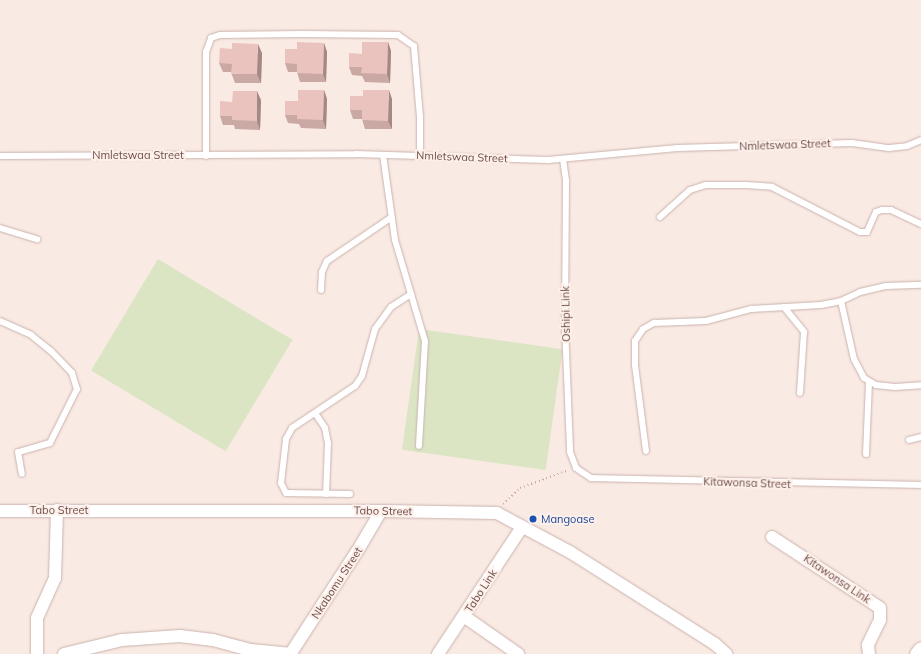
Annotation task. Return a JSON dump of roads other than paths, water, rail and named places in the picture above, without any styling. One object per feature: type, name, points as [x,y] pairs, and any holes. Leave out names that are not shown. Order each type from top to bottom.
[{"type":"street","points":[[37,654],[37,618],[55,578],[57,510]]},
{"type":"street","name":"Tabo Street","points":[[0,511],[381,510],[497,513],[570,552],[715,644],[726,654]]},
{"type":"street","name":"Nkabomu Street","points":[[291,654],[358,550],[381,510]]},
{"type":"street","name":"Tabo Link","points":[[438,654],[465,616],[522,527]]},
{"type":"street","name":"Kitawonsa Link","points":[[772,537],[880,608],[880,620],[868,645],[869,654]]},
{"type":"street","points":[[465,616],[518,654]]},
{"type":"street","points":[[64,654],[122,640],[180,636],[214,640],[250,652],[291,654]]},
{"type":"street","points":[[917,654],[921,649]]},
{"type":"lane","points":[[206,156],[206,52],[211,38],[220,35],[302,34],[398,35],[414,46],[420,117],[420,156]]},
{"type":"lane","name":"Nmletswaa Street","points":[[0,156],[384,154],[563,159],[685,148],[852,143],[889,148],[907,146],[921,140]]},
{"type":"lane","points":[[384,154],[392,217],[411,294],[425,341],[419,446]]},
{"type":"lane","name":"Oshipi Link","points":[[563,159],[566,181],[565,325],[570,452],[576,468]]},
{"type":"lane","points":[[660,216],[690,190],[705,185],[746,185],[772,187],[860,232],[867,232],[876,212],[882,210],[892,210],[921,224]]},
{"type":"lane","points":[[320,290],[322,272],[326,261],[392,217]]},
{"type":"lane","points":[[0,228],[37,238]]},
{"type":"lane","points":[[646,451],[635,357],[635,341],[643,328],[654,323],[691,323],[751,309],[841,301],[860,292],[886,286],[921,285]]},
{"type":"lane","points":[[350,494],[292,494],[283,490],[281,483],[286,439],[289,432],[355,386],[362,376],[375,329],[391,307],[411,294]]},
{"type":"lane","points":[[841,301],[854,359],[864,378],[869,383],[895,387],[921,384]]},
{"type":"lane","points":[[784,307],[804,332],[800,393]]},
{"type":"lane","points":[[0,321],[31,335],[51,351],[72,373],[78,389],[50,443],[18,452],[22,474]]},
{"type":"lane","points":[[866,454],[869,383]]},
{"type":"lane","points":[[315,413],[325,428],[328,443],[326,494]]},
{"type":"lane","points":[[909,440],[921,437]]},
{"type":"lane","name":"Kitawonsa Street","points":[[576,468],[591,478],[921,485]]},
{"type":"place","name":"Mangoase","points":[[533,519]]}]
